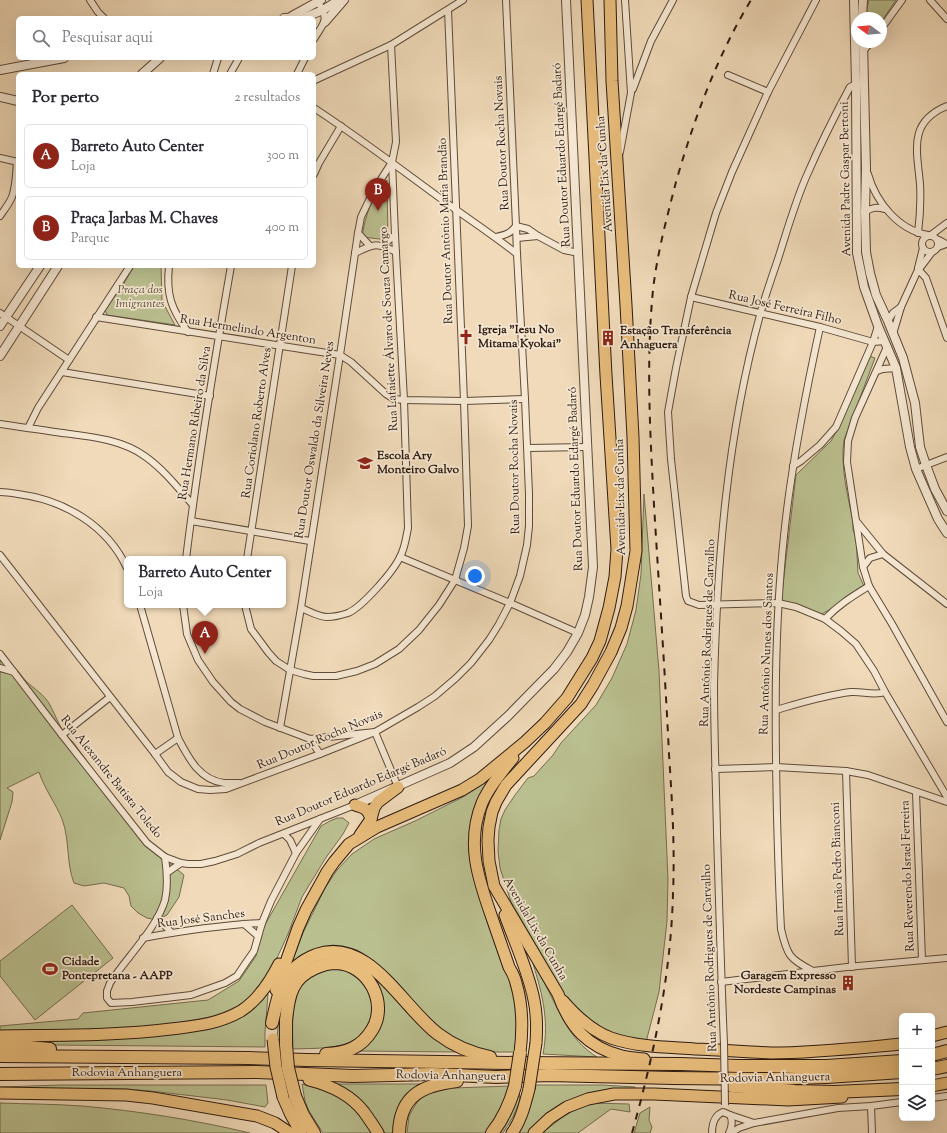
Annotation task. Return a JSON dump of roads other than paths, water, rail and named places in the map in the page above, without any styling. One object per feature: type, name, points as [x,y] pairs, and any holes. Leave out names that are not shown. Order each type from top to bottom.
[{"type":"highway","name":"Avenida Lix da Cunha","points":[[298,928],[326,872],[349,844],[377,827],[462,790],[480,779],[525,742],[545,723],[567,698],[592,658],[600,641],[609,608],[615,577],[617,549],[606,375],[587,0]]},
{"type":"highway","name":"Avenida Lix da Cunha","points":[[610,0],[612,81],[626,305],[636,551],[621,628],[611,652],[581,704],[506,785],[496,802],[489,827],[489,861],[494,886],[558,994],[564,1011],[574,1027],[589,1041],[612,1053],[624,1057],[680,1064]]},
{"type":"highway","points":[[492,1133],[500,1124],[510,1102],[515,1086],[522,1034],[522,1013],[516,983],[480,884],[475,863],[474,843],[476,824],[482,804],[489,789],[525,742]]},
{"type":"highway","points":[[356,840],[371,819],[374,808],[378,802],[398,786]]},
{"type":"highway","points":[[356,805],[369,812],[371,819]]},
{"type":"highway","points":[[494,886],[528,976],[536,1012],[536,1043],[529,1089],[525,1104],[512,1131]]},
{"type":"highway","points":[[298,928],[277,986],[272,1023],[273,1039],[276,1067],[289,1097],[303,1115],[314,1133]]},
{"type":"highway","points":[[0,1036],[128,1033],[209,1024],[222,1020],[248,1006],[264,989],[274,975],[298,928]]},
{"type":"highway","points":[[272,1023],[279,994],[284,982],[292,970],[301,962],[320,954],[332,952],[340,953],[353,956],[374,968],[422,1020],[452,1044],[476,1054],[519,1058]]},
{"type":"highway","points":[[249,1058],[338,1053],[352,1049],[361,1044],[376,1025],[378,1014],[377,995],[368,979],[351,967],[337,963],[329,963],[309,970],[301,977],[293,988],[288,1004],[286,1045],[288,1068],[289,1097],[293,1119],[301,1133]]},
{"type":"highway","points":[[558,994],[568,1007],[589,1026],[610,1037],[629,1043],[740,1052],[773,1053],[837,1050],[899,1044]]},
{"type":"highway","points":[[935,1035],[947,1032]]},
{"type":"highway","points":[[935,1039],[947,1037]]},
{"type":"highway","points":[[0,1044],[144,1057]]},
{"type":"highway","points":[[935,1055],[947,1051]]},
{"type":"highway","name":"Rodovia Anhanguera","points":[[0,1056],[249,1058],[307,1060],[519,1058],[738,1066],[899,1064]]},
{"type":"highway","points":[[935,1056],[947,1056]]},
{"type":"highway","name":"Rodovia Anhanguera","points":[[0,1074],[257,1072],[353,1076],[433,1074],[496,1077],[549,1076],[765,1079],[873,1074],[899,1065]]},
{"type":"highway","points":[[935,1068],[947,1066]]},
{"type":"highway","points":[[0,1082],[97,1080],[309,1080],[353,1076]]},
{"type":"highway","points":[[399,1133],[402,1112],[407,1103],[420,1091],[429,1086],[440,1083],[496,1077]]},
{"type":"highway","points":[[673,1078],[700,1083],[795,1091],[834,1092],[899,1090]]},
{"type":"highway","points":[[309,1080],[338,1090],[354,1102],[364,1112],[378,1133]]},
{"type":"highway","points":[[935,1085],[947,1083]]},
{"type":"highway","points":[[534,1133],[550,1118],[567,1107],[588,1099],[614,1094],[654,1094],[788,1100],[884,1094],[899,1091]]},
{"type":"highway","points":[[0,1093],[126,1095],[153,1098],[257,1116],[275,1123],[290,1133]]},
{"type":"street","points":[[90,0],[102,16]]},
{"type":"street","points":[[305,15],[323,10],[339,0]]},
{"type":"street","points":[[316,35],[344,0]]},
{"type":"street","points":[[316,79],[391,45],[463,0]]},
{"type":"street","name":"Rua Doutor Rocha Novais","points":[[0,555],[168,772],[181,782],[198,789],[226,789],[375,732],[426,702],[456,678],[471,663],[499,624],[510,603],[520,576],[527,545],[529,500],[528,448],[516,238],[506,0]]},
{"type":"street","name":"Rua Doutor Eduardo Edargé Badaró","points":[[165,857],[181,863],[201,864],[237,854],[259,843],[356,805],[450,763],[474,747],[508,716],[554,669],[567,652],[578,633],[588,603],[593,567],[566,0]]},
{"type":"street","points":[[625,0],[631,93]]},
{"type":"street","points":[[617,165],[631,93],[651,41],[673,0]]},
{"type":"street","points":[[816,0],[768,92],[732,172],[716,213],[692,297],[676,368],[668,412],[671,459],[686,590],[688,601],[699,605],[778,604],[796,607],[825,619],[841,631],[856,644],[874,671],[947,797]]},
{"type":"street","name":"Avenida Padre Gaspar Bertoni","points":[[854,0],[857,253],[864,287],[878,326],[896,368],[910,447],[916,469],[938,519],[947,533]]},
{"type":"street","points":[[862,0],[862,12]]},
{"type":"street","points":[[887,20],[902,0]]},
{"type":"street","points":[[930,0],[947,19]]},
{"type":"street","points":[[305,15],[319,1],[323,10],[325,22]]},
{"type":"street","name":"Rua Doutor Antônio Maria Brandão","points":[[290,670],[313,676],[336,676],[357,671],[375,664],[399,649],[419,630],[439,605],[455,580],[464,548],[468,526],[448,10]]},
{"type":"street","name":"Rua Lafaiette Álvaro de Souza Camargo","points":[[301,608],[325,617],[349,613],[372,593],[400,557],[405,544],[408,528],[404,400],[392,162],[396,142],[391,45]]},
{"type":"street","name":"Avenida Padre Gaspar Bertoni","points":[[864,48],[866,252],[876,295],[903,358],[915,403],[920,448],[935,489],[947,511]]},
{"type":"street","points":[[0,70],[53,60]]},
{"type":"street","points":[[144,72],[157,60]]},
{"type":"street","points":[[214,72],[217,60]]},
{"type":"street","points":[[231,72],[238,60]]},
{"type":"street","points":[[298,72],[304,60]]},
{"type":"street","points":[[728,75],[768,92]]},
{"type":"street","name":"Rua Antônio Rodrigues de Carvalho","points":[[724,1109],[724,1044],[715,769],[714,687],[721,546],[733,445],[748,362],[760,313],[793,214],[806,176],[850,87],[856,84]]},
{"type":"street","points":[[0,97],[16,101]]},
{"type":"street","points":[[947,106],[938,109],[924,122],[916,144],[920,198],[918,233],[922,241],[923,248],[918,269],[901,307],[893,334],[886,344],[877,371],[855,418],[848,441],[847,462],[863,567],[869,586],[947,722]]},
{"type":"street","points":[[316,109],[342,126],[496,237],[517,254]]},
{"type":"street","points":[[316,170],[342,126]]},
{"type":"street","points":[[0,158],[16,162]]},
{"type":"street","name":"Rua Doutor Oswaldo da Silveira Neves","points":[[280,728],[301,608],[358,233],[361,218],[373,192],[392,162]]},
{"type":"street","points":[[866,168],[871,185],[885,210]]},
{"type":"street","points":[[0,216],[13,195],[16,171]]},
{"type":"street","points":[[865,212],[869,209],[879,207],[918,233],[930,235],[946,244]]},
{"type":"street","points":[[922,241],[926,236],[930,235],[947,223]]},
{"type":"street","points":[[496,237],[512,232],[516,226],[528,229],[564,250],[579,253]]},
{"type":"street","points":[[938,247],[941,228]]},
{"type":"street","points":[[358,233],[370,246]]},
{"type":"street","points":[[383,245],[395,235]]},
{"type":"street","points":[[516,238],[538,236]]},
{"type":"street","points":[[918,269],[932,252],[938,247],[946,244]]},
{"type":"street","points":[[355,253],[370,246],[383,245],[396,252]]},
{"type":"street","points":[[923,248],[928,252],[932,252]]},
{"type":"street","points":[[0,326],[3,315],[38,268]]},
{"type":"street","points":[[0,356],[57,268]]},
{"type":"street","points":[[28,428],[38,408],[129,268]]},
{"type":"street","points":[[169,268],[168,288],[171,304],[178,319],[188,332]]},
{"type":"street","name":"Rua Hermano Ribeiro da Silva","points":[[186,556],[193,505],[231,268]]},
{"type":"street","name":"Rua Coriolano Roberto Alves","points":[[248,556],[292,268]]},
{"type":"street","points":[[918,269],[926,278],[947,338]]},
{"type":"street","name":"Rua José Ferreira Filho","points":[[692,297],[820,327],[874,342]]},
{"type":"street","points":[[793,466],[802,461],[820,445],[836,427],[874,342],[878,326],[888,321],[893,313],[901,307]]},
{"type":"street","points":[[3,315],[69,360]]},
{"type":"street","name":"Rua Hermelindo Argenton","points":[[96,317],[340,355],[351,362],[386,394],[394,399],[464,401],[525,398]]},
{"type":"street","name":"Rua Antônio Nunes dos Santos","points":[[813,971],[801,965],[791,956],[785,946],[781,929],[776,767],[776,710],[778,604],[784,535],[793,466],[806,391],[820,327]]},
{"type":"street","points":[[874,342],[886,344]]},
{"type":"street","points":[[877,371],[896,368]]},
{"type":"street","points":[[62,372],[210,396]]},
{"type":"street","points":[[0,424],[92,437],[112,441],[136,451],[145,456],[160,469],[193,505]]},
{"type":"street","points":[[528,448],[587,447]]},
{"type":"street","points":[[916,469],[947,457]]},
{"type":"street","points":[[0,492],[30,495],[67,508],[83,517],[100,530],[116,549],[124,563]]},
{"type":"street","points":[[191,521],[310,541]]},
{"type":"street","points":[[856,521],[884,554],[947,604]]},
{"type":"street","points":[[863,567],[870,558],[884,554]]},
{"type":"street","points":[[400,557],[578,633]]},
{"type":"street","points":[[825,619],[844,602],[869,586]]},
{"type":"street","points":[[141,608],[178,738],[188,757],[195,767],[208,777],[222,783],[243,783]]},
{"type":"street","points":[[183,608],[187,634],[198,660],[213,682],[231,702],[240,709],[265,722],[310,738],[375,732],[398,786]]},
{"type":"street","points":[[246,608],[251,629],[258,639],[276,661],[290,670]]},
{"type":"street","name":"Rua Alexandre Batista Toledo","points":[[0,654],[147,843],[165,857]]},
{"type":"street","points":[[0,668],[14,672]]},
{"type":"street","points":[[776,710],[835,694],[854,692],[879,694],[885,692]]},
{"type":"street","points":[[62,735],[110,697]]},
{"type":"street","points":[[155,754],[178,738]]},
{"type":"street","points":[[310,738],[320,754]]},
{"type":"street","points":[[715,769],[776,767],[846,771],[868,775],[947,802]]},
{"type":"street","name":"Rua Irmão Pedro Bianconi","points":[[846,771],[852,967]]},
{"type":"street","name":"Rua Reverendo Israel Ferreira","points":[[916,792],[922,960]]},
{"type":"street","points":[[165,857],[168,872],[165,900],[157,918],[110,982],[107,991],[107,998],[111,1002],[132,1002],[191,995],[225,984],[237,976],[254,951],[262,923],[296,853],[320,819]]},
{"type":"street","points":[[284,834],[290,840],[296,853]]},
{"type":"street","points":[[168,872],[181,863]]},
{"type":"street","points":[[157,918],[172,933]]},
{"type":"street","name":"Rua José Sanches","points":[[143,938],[172,933],[262,923]]},
{"type":"street","points":[[244,924],[258,936]]},
{"type":"street","points":[[721,982],[813,971],[947,958]]},
{"type":"street","points":[[935,1098],[947,1096]]},
{"type":"street","points":[[730,1133],[754,1123],[838,1108],[899,1102]]},
{"type":"street","points":[[871,1106],[872,1133]]},
{"type":"street","points":[[712,1133],[717,1116],[724,1109],[730,1115],[754,1123]]},
{"type":"street","points":[[730,1115],[732,1124],[730,1133]]},
{"type":"railway","points":[[632,1133],[654,1044],[665,984],[672,924],[674,876],[672,806],[650,424],[649,370],[653,290],[657,263],[676,182],[699,111],[727,43],[751,0]]},
{"type":"place","name":"Praça Jarbas M. Chaves","points":[[378,211]]},
{"type":"place","name":"Igreja \"Iesu No Mitama Kyokai\"","points":[[466,337]]},
{"type":"place","name":"Estação Transferência Anhaguera","points":[[608,338]]},
{"type":"place","name":"Escola Ary Monteiro Galvo","points":[[365,463]]},
{"type":"place","name":"Barreto Auto Center","points":[[205,654]]},
{"type":"place","name":"Cidade Pontepretana - AAPP","points":[[50,969]]},
{"type":"place","name":"Garagem Expresso Nordeste Campinas","points":[[848,983]]},
{"type":"park label","name":"Praça dos Imigrantes","points":[[140,297]]}]
